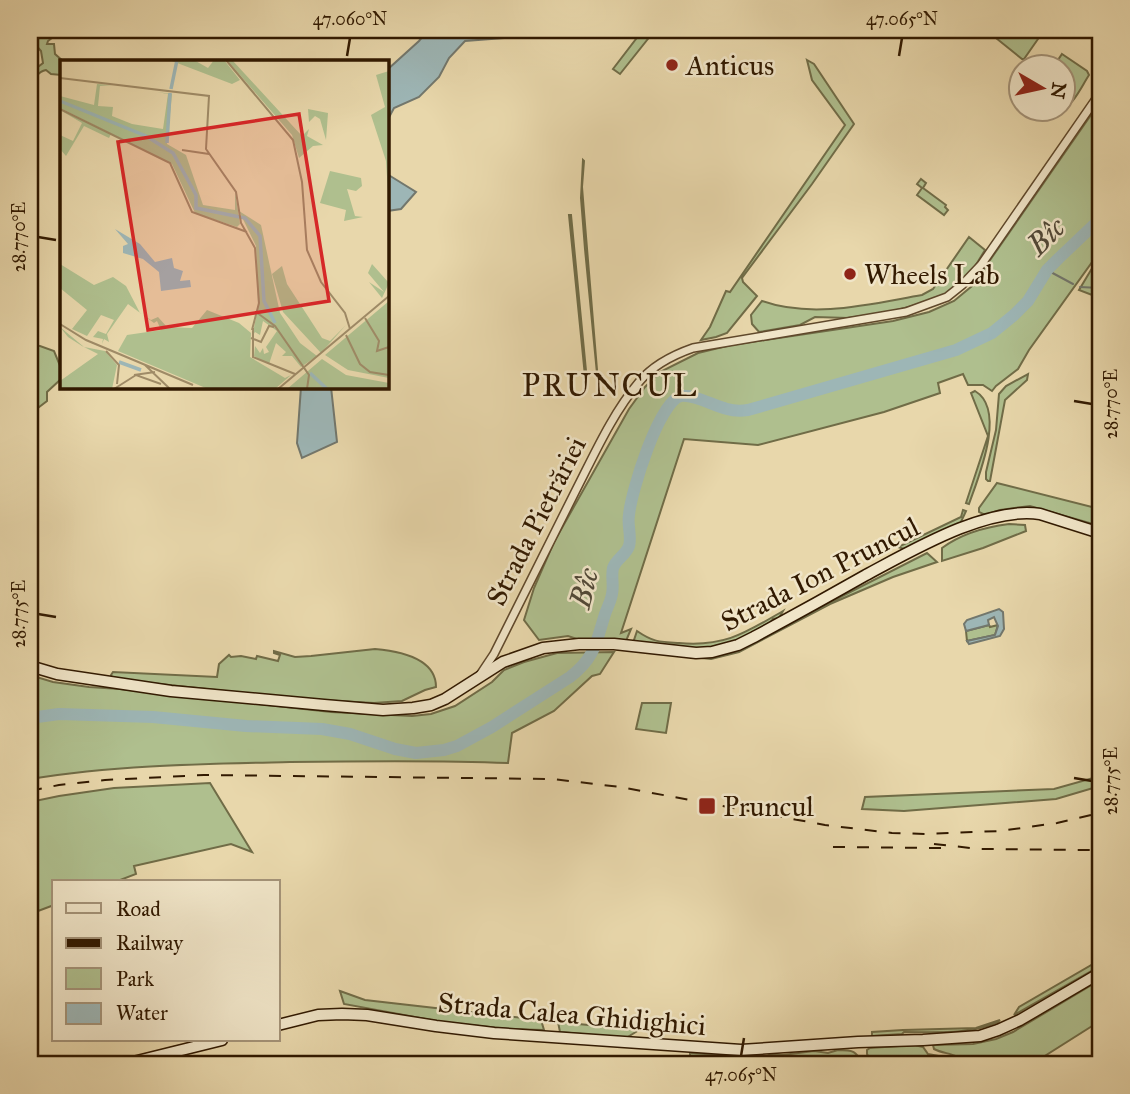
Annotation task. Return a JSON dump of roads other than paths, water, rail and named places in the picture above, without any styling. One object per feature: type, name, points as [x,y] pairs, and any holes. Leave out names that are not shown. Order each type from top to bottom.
[{"type":"street","name":"Strada Pietrăriei","points":[[30,668],[55,680],[74,683],[112,683],[324,705],[412,708],[431,705],[445,699],[477,679],[494,654],[598,447],[629,395],[646,375],[668,358],[693,348],[906,312],[947,297],[981,265],[1100,93]]},
{"type":"street","name":"Strada Ion Pruncul","points":[[477,679],[503,662],[543,648],[614,644],[696,653],[727,649],[754,637],[920,546],[968,526],[1008,514],[1041,514],[1100,533]]},
{"type":"street","name":"Strada Calea Ghidighici","points":[[280,1024],[318,1015],[367,1015],[494,1033],[741,1051],[934,1039],[979,1036],[998,1030],[1100,973]]},
{"type":"street","points":[[125,1064],[214,1042]]},
{"type":"water","points":[[428,30],[513,30],[514,33],[504,38],[465,41],[449,58],[439,77],[419,97],[394,108],[388,119],[388,69]]},
{"type":"water","points":[[388,175],[416,192],[401,209],[388,211]]},
{"type":"water","points":[[301,388],[331,388],[337,442],[302,458],[297,443]]},
{"type":"water","points":[[999,609],[1003,612],[1004,629],[1000,636],[969,644],[967,641],[995,635],[998,626],[994,617],[988,620],[989,625],[966,631],[964,624],[967,620]]},
{"type":"waterway","name":"Bîc","points":[[30,718],[59,714],[153,717],[246,726],[322,729],[416,753],[457,746],[570,677],[590,656],[611,597],[613,568],[629,546],[629,515],[635,487],[655,430],[673,402],[686,396],[730,410],[748,410],[956,350],[992,333],[1014,315],[1028,301],[1047,270],[1100,219]]},
{"type":"waterway","points":[[1047,270],[1073,284]]},
{"type":"waterway","points":[[1080,287],[1100,288]]},
{"type":"railway","points":[[30,791],[105,780],[204,775],[553,779],[620,787],[825,825],[925,834],[1000,831],[1057,823],[1100,813]]},
{"type":"railway","points":[[934,844],[980,849],[1091,850]]},
{"type":"railway","points":[[833,847],[942,848]]},
{"type":"place","name":"Anticus","points":[[672,65]]},
{"type":"place","name":"Wheels Lab","points":[[850,274]]},
{"type":"place","name":"Pruncul","points":[[707,806]]},
{"type":"district","name":"PRUNCUL","points":[[610,385]]}]
